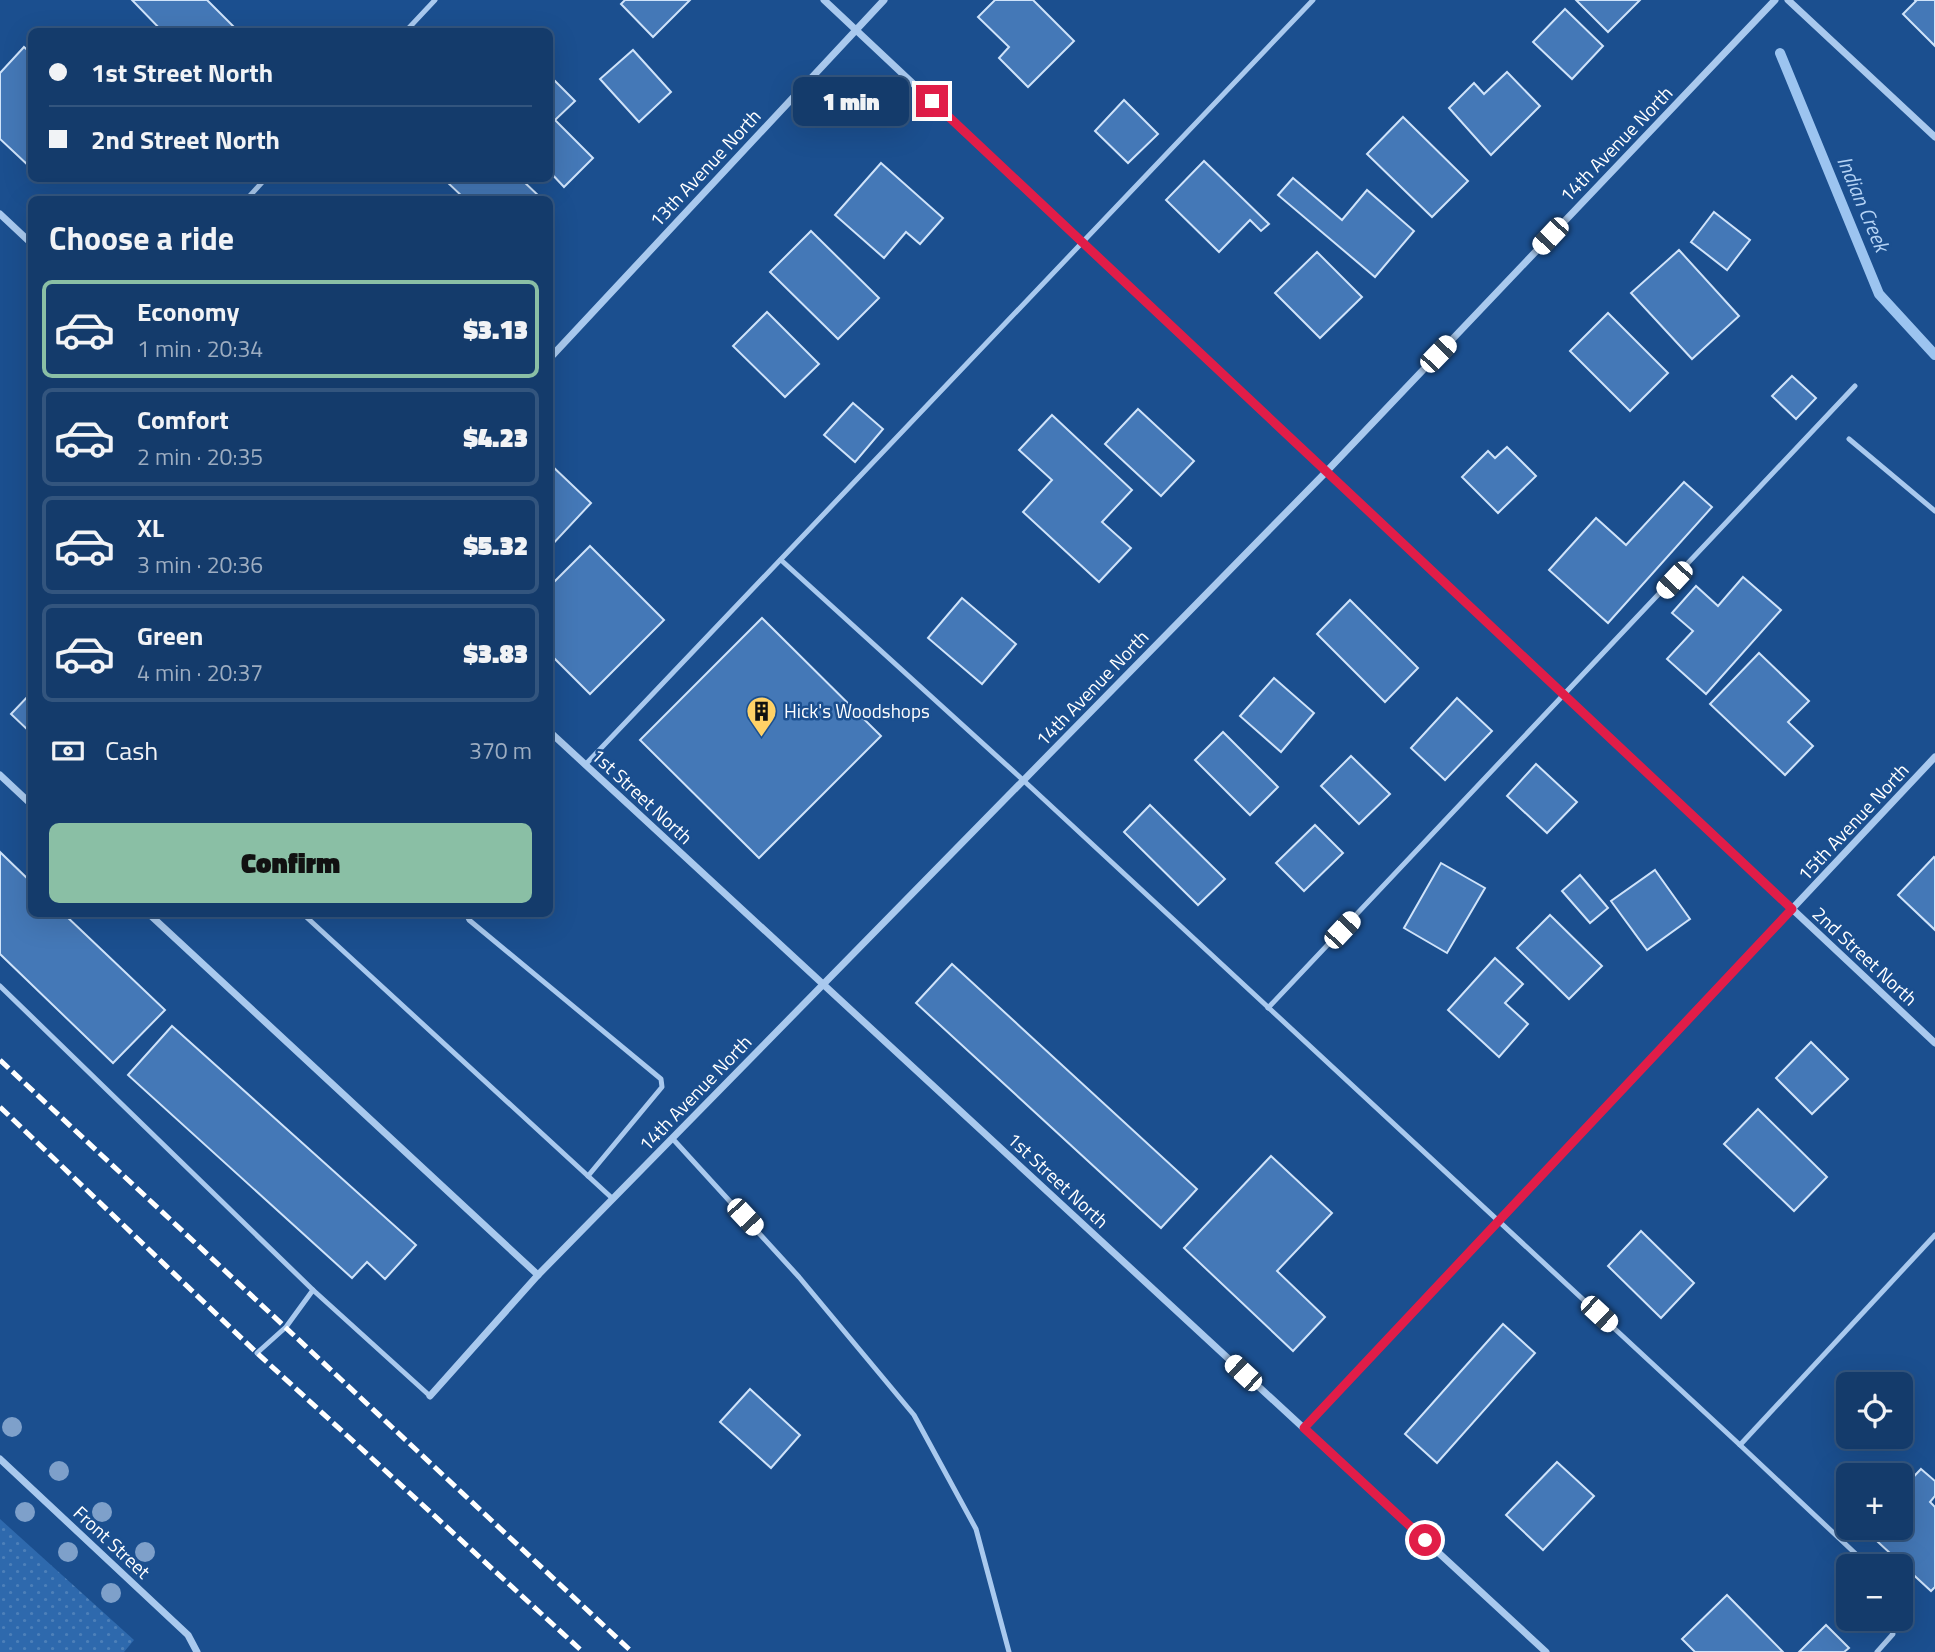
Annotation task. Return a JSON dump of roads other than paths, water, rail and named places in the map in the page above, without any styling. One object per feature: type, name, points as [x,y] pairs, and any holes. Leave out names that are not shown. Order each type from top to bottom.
[{"type":"street","name":"2nd Street North","points":[[824,0],[1935,1043]]},
{"type":"street","name":"13th Avenue North","points":[[553,355],[884,0]]},
{"type":"street","name":"14th Avenue North","points":[[430,1396],[538,1275],[1326,472],[1774,0]]},
{"type":"street","points":[[1788,0],[1935,137]]},
{"type":"street","points":[[0,214],[28,240]]},
{"type":"street","name":"1st Street North","points":[[553,735],[1546,1652]]},
{"type":"street","name":"15th Avenue North","points":[[1304,1428],[1935,757]]},
{"type":"street","points":[[0,775],[28,801]]},
{"type":"street","points":[[152,917],[538,1275]]},
{"type":"street","name":"Front Street","points":[[0,1459],[188,1635],[198,1652]]},
{"type":"lane","points":[[409,28],[435,0]]},
{"type":"lane","points":[[585,765],[1313,0]]},
{"type":"lane","points":[[250,196],[262,182]]},
{"type":"lane","points":[[1268,1007],[1565,696],[1855,386]]},
{"type":"lane","points":[[1849,439],[1935,511]]},
{"type":"lane","points":[[781,560],[1023,780],[1856,1554]]},
{"type":"lane","points":[[306,917],[613,1199]]},
{"type":"lane","points":[[468,917],[661,1079],[662,1087],[588,1176]]},
{"type":"lane","points":[[0,986],[313,1290],[430,1396]]},
{"type":"lane","points":[[672,1138],[799,1277],[914,1415],[976,1529],[1009,1652]]},
{"type":"lane","points":[[1740,1446],[1935,1235]]},
{"type":"lane","points":[[257,1353],[286,1327],[313,1290]]},
{"type":"lane","points":[[1877,1652],[1893,1634],[1892,1631]]},
{"type":"waterway","name":"Indian Creek","points":[[1780,53],[1879,294],[1935,355]]},
{"type":"railway","points":[[0,1060],[632,1652]]},
{"type":"railway","points":[[0,1107],[257,1353],[583,1652]]},
{"type":"place","name":"Hick's Woodshops","points":[[761,738]]}]
